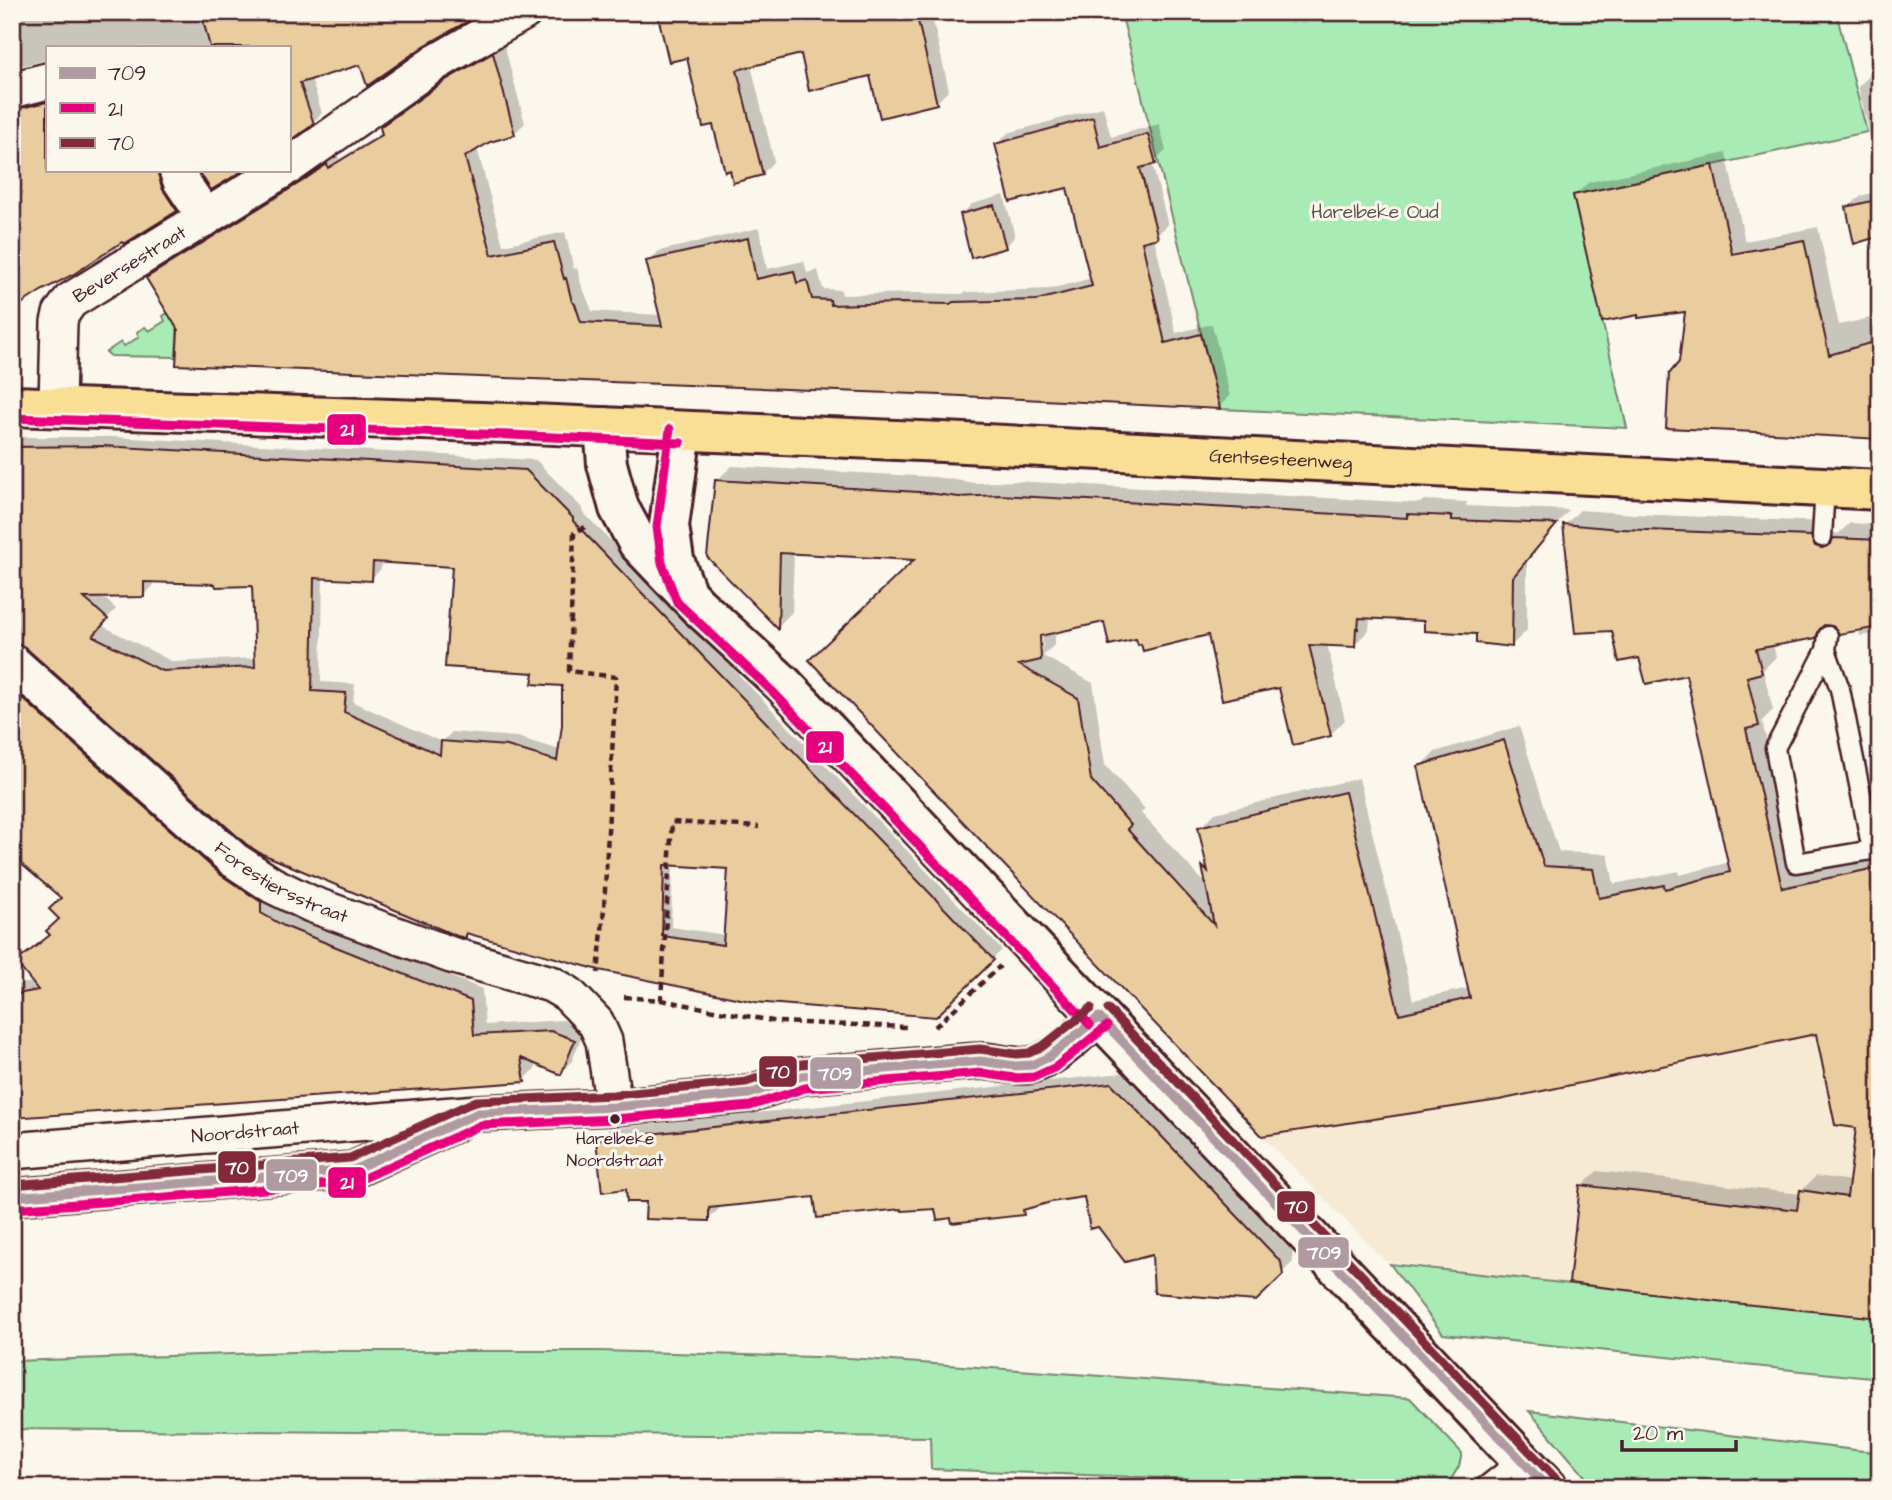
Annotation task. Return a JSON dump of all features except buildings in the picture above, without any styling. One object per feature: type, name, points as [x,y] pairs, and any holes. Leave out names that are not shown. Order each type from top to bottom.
[{"type":"main road","name":"Gentsesteenweg","points":[[12,405],[952,443],[1880,490]]},
{"type":"main road","points":[[604,428],[607,464],[619,508],[638,543],[687,595],[783,684],[1548,1488]]},
{"type":"main road","points":[[682,431],[669,526],[674,560],[687,595]]},
{"type":"street","points":[[290,165],[435,63],[524,12]]},
{"type":"street","points":[[12,90],[46,81]]},
{"type":"street","points":[[178,172],[206,218]]},
{"type":"street","name":"Beversestraat","points":[[57,406],[59,322],[65,307],[77,295],[279,172]]},
{"type":"street","name":"Forestiersstraat","points":[[12,662],[234,860],[272,885],[311,904],[451,955],[551,984],[568,994],[596,1023],[604,1041],[614,1107]]},
{"type":"street","name":"Noordstraat","points":[[12,1150],[478,1113],[614,1107],[748,1094],[802,1076],[981,1061],[1015,1066],[1032,1065],[1049,1057],[1099,1017]]},
{"type":"street","name":"Noordstraat","points":[[12,1197],[353,1170],[478,1113]]},
{"type":"lane","points":[[1822,537],[1825,487]]},
{"type":"lane","points":[[1827,643],[1840,689],[1872,850],[1796,863],[1775,748],[1827,643]]},
{"type":"lane","points":[[1483,1488],[1520,1459]]},
{"type":"path","points":[[597,978],[604,909],[616,677],[569,671],[574,533],[619,508]]},
{"type":"path","points":[[661,1000],[672,822],[759,827]]},
{"type":"path","points":[[934,1028],[1027,941]]},
{"type":"path","points":[[596,1023],[619,997],[661,1000],[778,1022],[908,1027]]},
{"type":"shaded area","points":[[1880,913],[1880,1318],[1385,1261],[1262,1136],[1423,1111]]},
{"type":"green space","name":"Harelbeke Oud","points":[[1121,12],[1836,12],[1867,132],[1573,195],[1627,428],[1220,409]]},
{"type":"green space","points":[[174,309],[178,321],[176,357],[111,356],[106,352],[121,342],[124,346],[139,337],[137,332],[145,327],[149,331],[165,321],[163,316]]},
{"type":"green space","points":[[1390,1264],[1880,1318],[1880,1379],[1443,1334]]},
{"type":"green space","points":[[326,1351],[600,1351],[849,1358],[1410,1398],[1462,1453],[1459,1466],[1446,1488],[1421,1488],[931,1469],[930,1437],[12,1429],[12,1361]]},
{"type":"green space","points":[[1529,1411],[1880,1453],[1880,1488],[1595,1488]]},
{"type":"transit line","name":"21","points":[[12,418],[681,443]]},
{"type":"transit line","name":"21","points":[[670,429],[657,527],[662,563],[677,602],[774,693],[1090,1025]]},
{"type":"transit line","name":"70","points":[[12,1185],[350,1158],[476,1101],[613,1095],[746,1082],[801,1064],[980,1049],[1029,1053],[1043,1046],[1091,1008]]},
{"type":"transit line","name":"70","points":[[1108,1009],[1557,1480]]},
{"type":"transit line","name":"709","points":[[1099,1017],[1548,1488]]},
{"type":"transit line","name":"709","points":[[12,1197],[353,1170],[478,1113],[614,1107],[749,1094],[802,1076],[981,1061],[1015,1066],[1032,1065],[1049,1057],[1099,1017]]},
{"type":"transit line","name":"21","points":[[13,1209],[355,1182],[481,1125],[615,1119],[750,1106],[805,1088],[981,1073],[1014,1078],[1034,1077],[1056,1067],[1107,1026]]},
{"type":"place","name":"Harelbeke Noordstraat","points":[[615,1119]]}]
